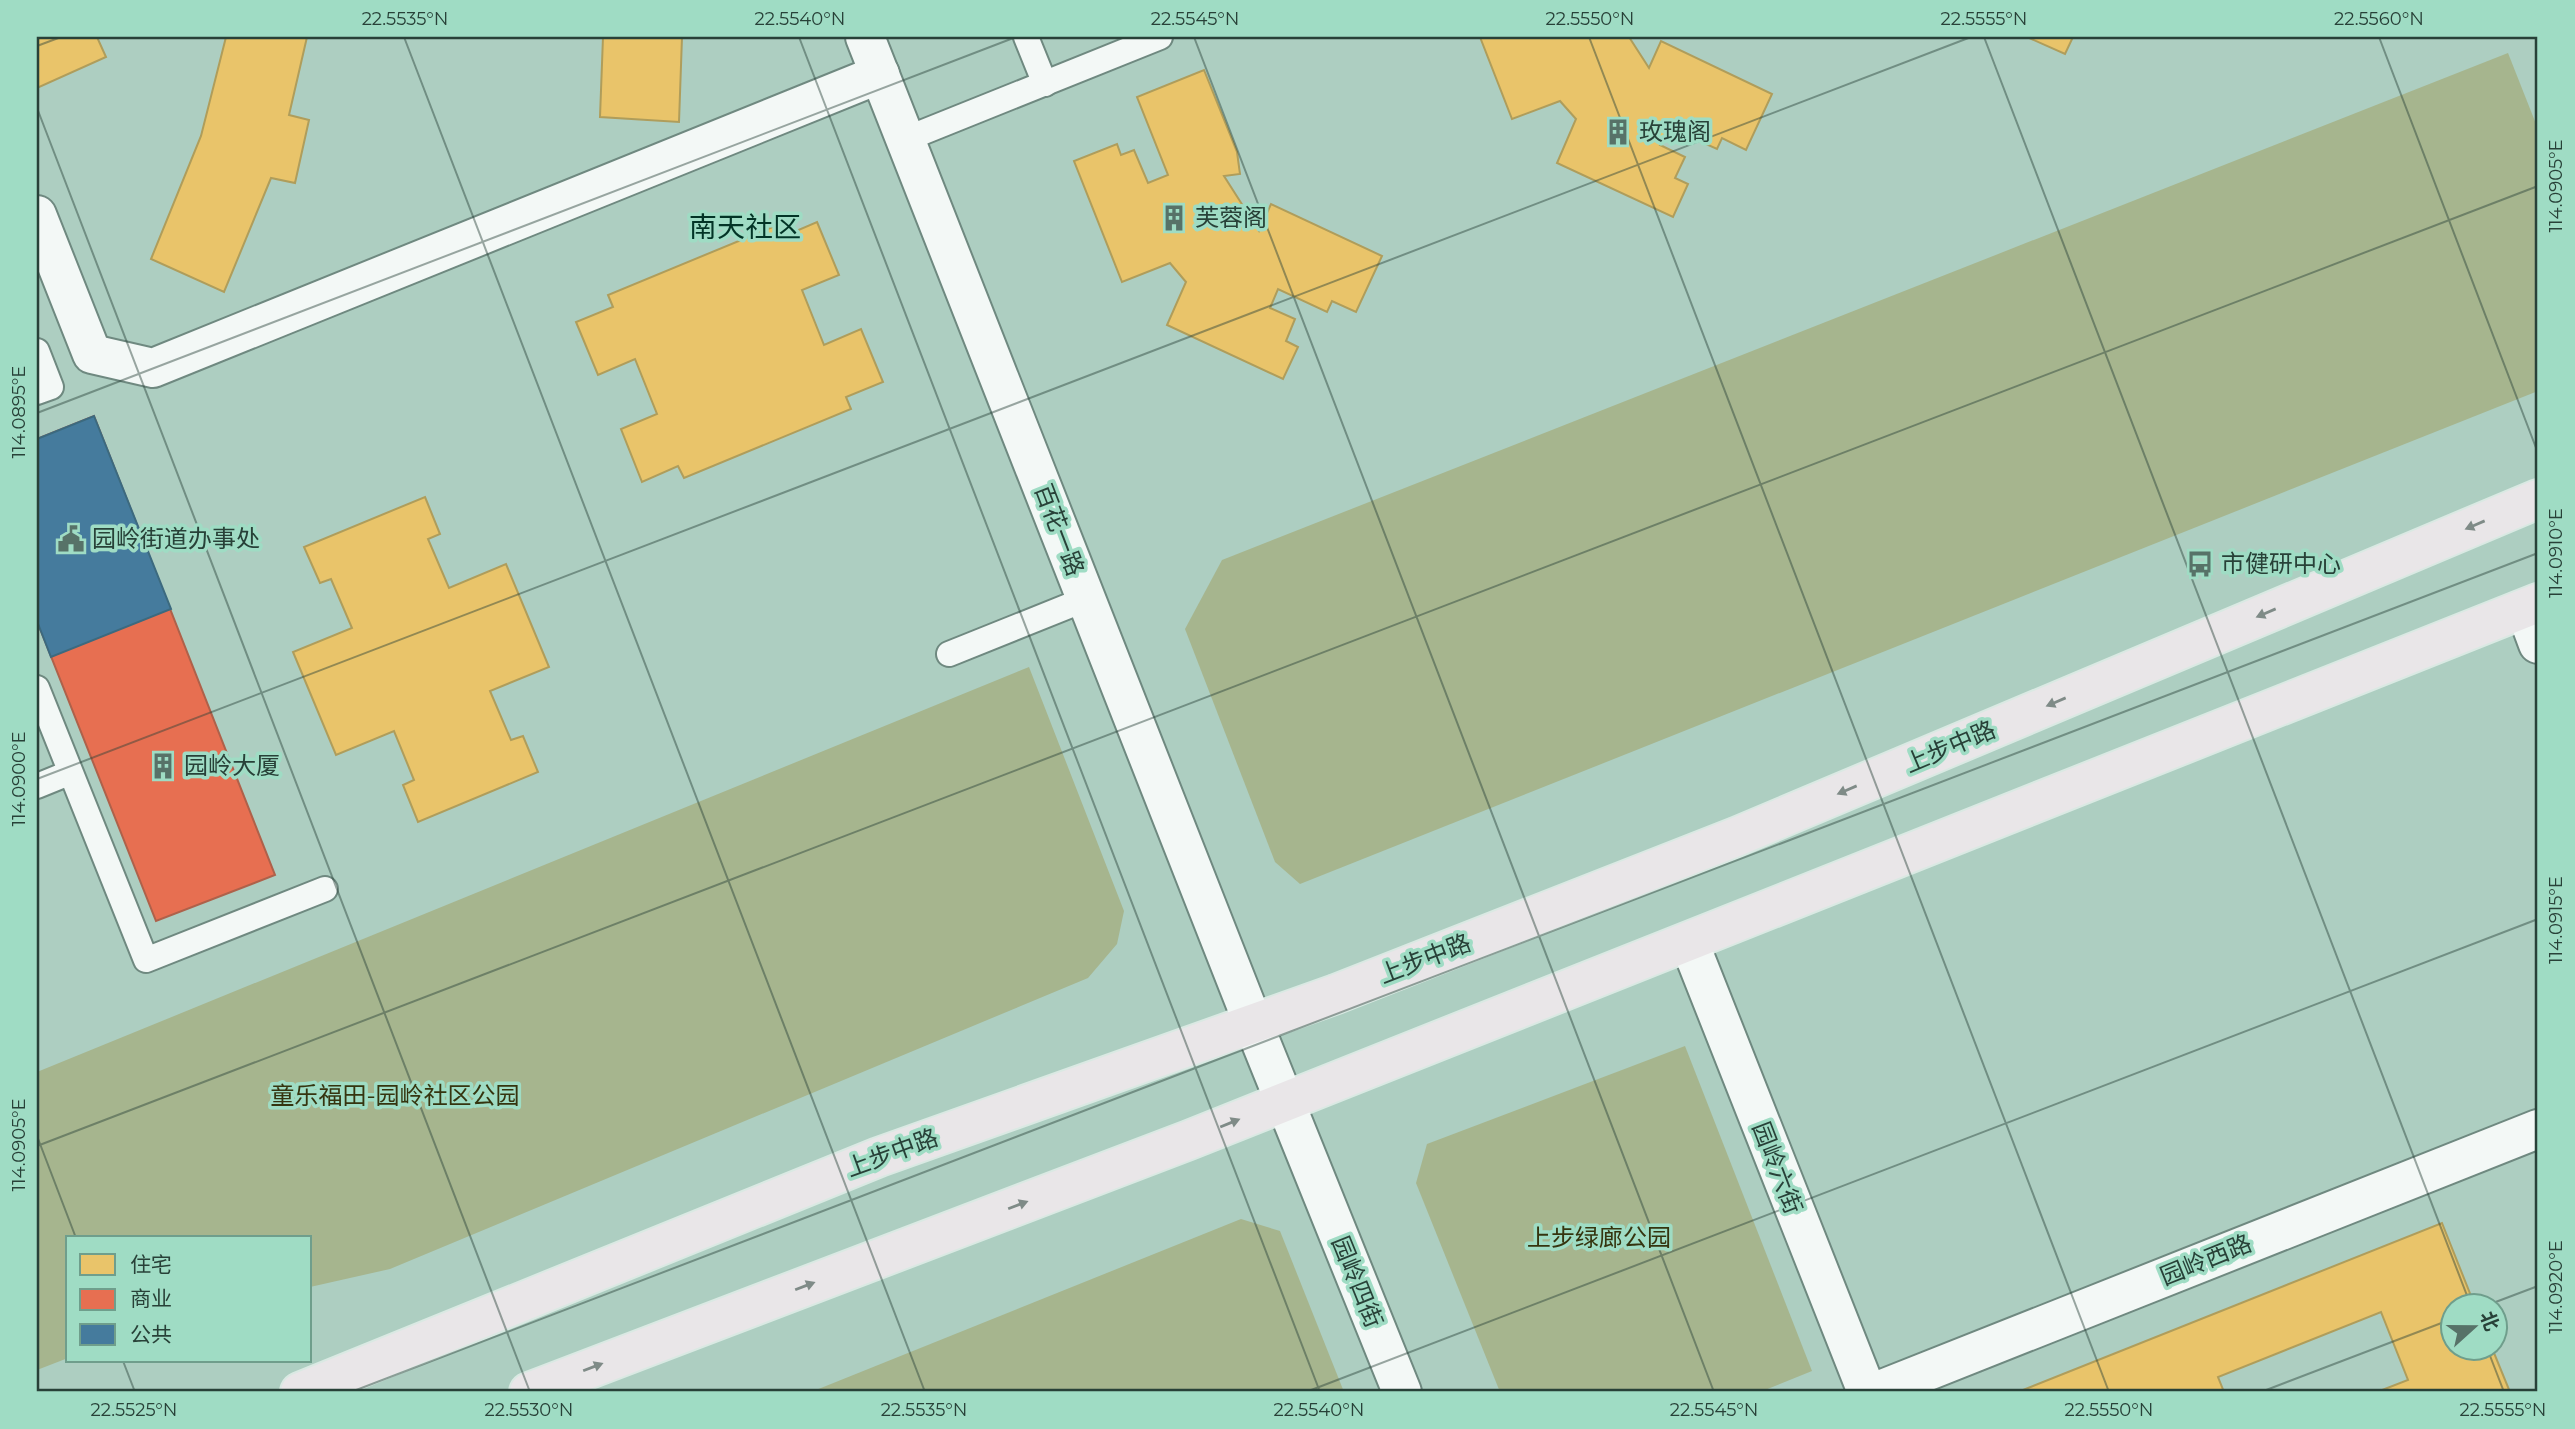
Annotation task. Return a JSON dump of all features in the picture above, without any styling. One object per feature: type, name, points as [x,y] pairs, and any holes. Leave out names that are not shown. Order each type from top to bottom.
[{"type":"main road","name":"上步中路","points":[[300,1392],[878,1157],[1336,994],[1737,837],[2538,499]]},
{"type":"main road","points":[[529,1392],[1689,943],[2531,606]]},
{"type":"street","name":"百花一路","points":[[865,37],[1284,1101]]},
{"type":"street","points":[[37,215],[92,354],[153,368],[880,74]]},
{"type":"street","points":[[2531,606],[2538,644]]},
{"type":"street","name":"园岭六街","points":[[1689,943],[1867,1392]]},
{"type":"street","name":"园岭四街","points":[[1284,1101],[1402,1392]]},
{"type":"street","name":"园岭西路","points":[[1875,1392],[2538,1129]]},
{"type":"lane","points":[[1026,37],[1045,84]]},
{"type":"lane","points":[[906,139],[1160,37]]},
{"type":"lane","points":[[37,351],[51,387],[37,392]]},
{"type":"lane","points":[[949,654],[1086,599]]},
{"type":"lane","points":[[37,688],[146,960],[326,888]]},
{"type":"lane","points":[[37,786],[69,773]]},
{"type":"green space","points":[[2508,53],[2538,129],[2538,391],[1300,884],[1275,862],[1185,629],[1222,560]]},
{"type":"green space","name":"童乐福田-园岭社区公园","points":[[1029,667],[1124,911],[1117,944],[1088,978],[390,1269],[312,1287],[312,1236],[66,1236],[66,1359],[37,1370],[37,1072]]},
{"type":"green space","name":"上步绿廊公园","points":[[1685,1046],[1812,1371],[1760,1392],[1500,1392],[1416,1183],[1427,1144]]},
{"type":"green space","points":[[1241,1219],[1280,1231],[1344,1392],[811,1392]]},
{"type":"building: 住宅","points":[[37,37],[97,37],[106,57],[37,88]]},
{"type":"building: 住宅","points":[[226,37],[307,37],[289,115],[309,120],[295,183],[271,178],[224,292],[151,259],[201,136]]},
{"type":"building: 住宅","points":[[603,37],[682,37],[679,122],[600,117]]},
{"type":"building: 住宅","name":"玫瑰阁","points":[[1480,37],[1629,37],[1649,68],[1661,41],[1772,94],[1746,150],[1722,138],[1717,149],[1668,127],[1660,145],[1685,157],[1675,178],[1688,184],[1673,217],[1557,163],[1576,119],[1560,101],[1512,119]]},
{"type":"building: 住宅","points":[[2027,37],[2073,37],[2065,54]]},
{"type":"building: 住宅","name":"芙蓉阁","points":[[1204,70],[1237,152],[1240,174],[1224,176],[1259,231],[1271,204],[1382,256],[1356,312],[1332,301],[1327,312],[1278,289],[1270,308],[1295,319],[1286,341],[1298,347],[1283,379],[1167,325],[1186,282],[1170,263],[1122,282],[1074,161],[1117,144],[1121,155],[1134,150],[1148,183],[1168,175],[1137,97]]},
{"type":"building: 住宅","points":[[817,222],[839,275],[802,290],[824,345],[861,329],[883,382],[846,397],[851,409],[684,478],[678,466],[642,482],[621,429],[657,414],[635,359],[598,375],[576,322],[613,307],[608,295],[775,226],[780,238]]},
{"type":"building: 住宅","points":[[425,497],[440,534],[428,539],[449,588],[506,564],[549,667],[490,691],[511,740],[523,736],[538,772],[418,822],[403,785],[414,780],[394,731],[336,755],[293,652],[352,628],[331,579],[320,583],[304,547]]},
{"type":"building: 住宅","points":[[2442,1223],[2469,1292],[2438,1292],[2438,1362],[2498,1362],[2510,1392],[2377,1392],[2408,1380],[2381,1312],[2218,1377],[2224,1392],[2018,1392]]},
{"type":"building: 商业","name":"园岭大厦","points":[[94,416],[275,875],[156,921],[37,621],[37,439]]},
{"type":"building: 公共","points":[[94,416],[171,609],[51,657],[37,621],[37,439]]},
{"type":"place","name":"玫瑰阁","points":[[1618,132]]},
{"type":"place","name":"芙蓉阁","points":[[1174,218]]},
{"type":"place","name":"园岭街道办事处","points":[[71,539]]},
{"type":"place","name":"市健研中心","points":[[2200,564]]},
{"type":"place","name":"园岭大厦","points":[[163,766]]},
{"type":"district","name":"南天社区","points":[[745,227]]}]
